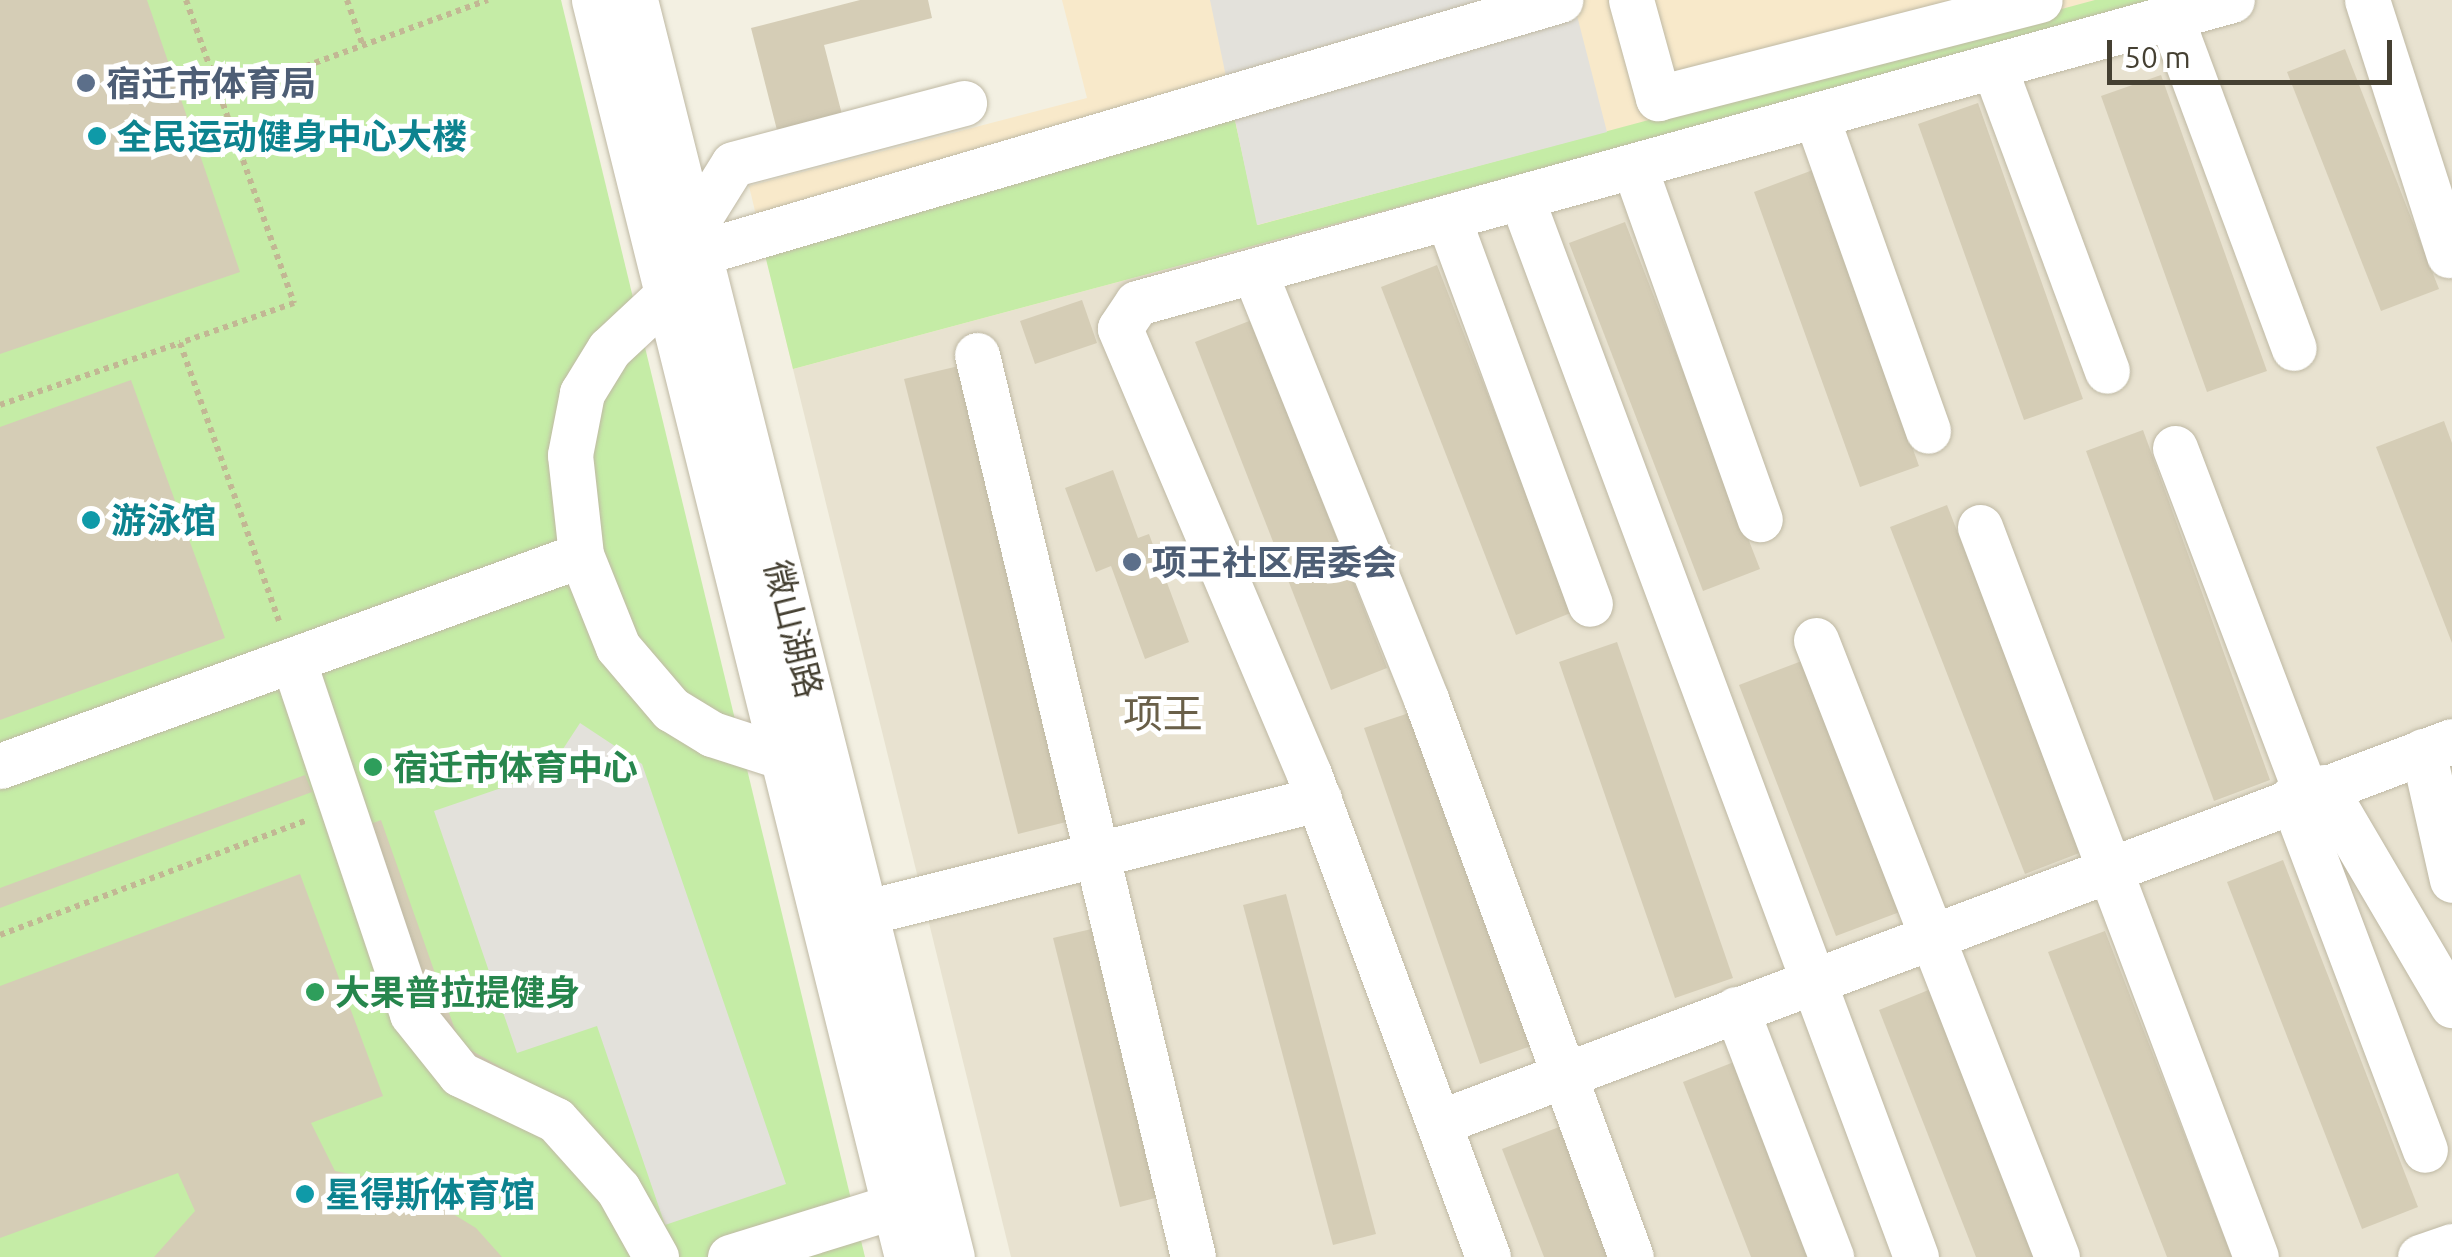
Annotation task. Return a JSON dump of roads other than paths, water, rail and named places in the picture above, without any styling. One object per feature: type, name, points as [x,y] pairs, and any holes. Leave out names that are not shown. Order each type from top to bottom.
[{"type":"street","name":"微山湖路","points":[[594,0],[680,260],[845,918],[952,1257]]},
{"type":"street","name":"微山湖路","points":[[635,0],[680,260],[783,757],[845,918],[894,1206],[907,1257]]},
{"type":"street","points":[[680,260],[1560,0]]},
{"type":"street","points":[[1631,0],[1658,98],[2040,0]]},
{"type":"street","points":[[1488,1257],[1319,799],[1120,328],[1137,303],[2232,0]]},
{"type":"street","points":[[2367,0],[2449,255]]},
{"type":"street","points":[[2171,18],[2294,348]]},
{"type":"street","points":[[1994,67],[2107,371]]},
{"type":"street","points":[[783,757],[712,734],[671,709],[618,647],[581,556],[570,486],[577,409],[610,349],[680,260],[733,164],[964,103]]},
{"type":"street","points":[[1816,116],[1928,431]]},
{"type":"street","points":[[1634,166],[1760,518]]},
{"type":"street","points":[[1521,198],[1916,1257]]},
{"type":"street","points":[[1448,218],[1590,604]]},
{"type":"street","points":[[1254,270],[1426,698],[1631,1257]]},
{"type":"street","points":[[976,355],[1194,1257]]},
{"type":"street","points":[[2175,448],[2307,793],[2424,1150]]},
{"type":"street","points":[[1980,528],[2256,1257]]},
{"type":"street","points":[[0,766],[581,556]]},
{"type":"street","points":[[1816,640],[2058,1257]]},
{"type":"street","points":[[292,660],[412,1014],[460,1074],[556,1120],[618,1190],[656,1257]]},
{"type":"street","points":[[1440,1122],[2438,746],[2452,880]]},
{"type":"street","points":[[2307,793],[2452,1005]]},
{"type":"street","points":[[845,918],[1319,799]]},
{"type":"street","points":[[1736,1009],[1831,1257]]},
{"type":"street","points":[[730,1257],[894,1206]]},
{"type":"street","points":[[2420,1257],[2452,1246]]},
{"type":"place","name":"宿迁市体育局","points":[[86,83]]},
{"type":"place","name":"全民运动健身中心大楼","points":[[97,136]]},
{"type":"place","name":"游泳馆","points":[[91,520]]},
{"type":"place","name":"项王社区居委会","points":[[1132,562]]},
{"type":"place","name":"宿迁市体育中心","points":[[373,767]]},
{"type":"place","name":"大果普拉提健身","points":[[315,992]]},
{"type":"place","name":"星得斯体育馆","points":[[305,1194]]},
{"type":"district","name":"项王","points":[[1163,714]]}]
